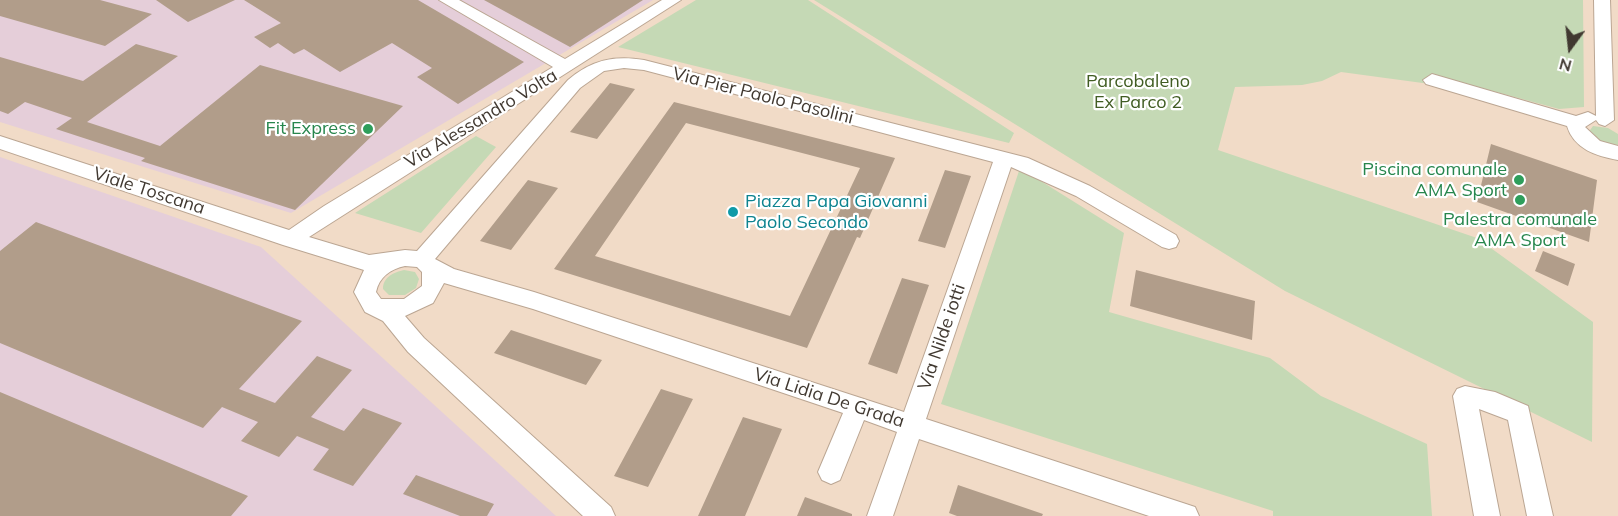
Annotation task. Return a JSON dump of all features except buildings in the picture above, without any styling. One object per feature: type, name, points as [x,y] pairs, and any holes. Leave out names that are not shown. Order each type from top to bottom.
[{"type":"street","points":[[447,0],[566,67]]},
{"type":"street","name":"Via Alessandro Volta","points":[[294,241],[351,198],[673,0]]},
{"type":"street","points":[[1432,80],[1578,123],[1588,118],[1612,123],[1602,0]]},
{"type":"street","name":"Via Pier Paolo Pasolini","points":[[427,264],[580,78],[594,67],[614,61],[644,65],[1012,160],[1083,191],[1168,241]]},
{"type":"street","points":[[1578,123],[1577,132],[1588,142],[1618,153]]},
{"type":"street","name":"Viale Toscana","points":[[0,142],[294,241],[364,262],[395,260]]},
{"type":"street","name":"Via Nilde iotti","points":[[879,516],[911,425],[1012,160]]},
{"type":"street","name":"Viale Toscana","points":[[294,241],[312,254],[356,275],[372,300],[391,315],[410,338],[602,516]]},
{"type":"street","points":[[410,338],[415,312],[428,293],[435,276],[427,264],[395,260],[374,272],[372,300],[402,309],[428,293]]},
{"type":"street","name":"Via Lidia De Grada","points":[[427,264],[448,276],[1186,516]]},
{"type":"street","name":"Via Lidia De Grada","points":[[428,293],[472,283]]},
{"type":"street","points":[[1487,516],[1465,396],[1495,402],[1519,414],[1540,516]]},
{"type":"street","points":[[831,472],[857,408]]},
{"type":"shaded area","points":[[0,0],[653,0],[291,213],[0,122]]},
{"type":"shaded area","points":[[0,157],[261,247],[556,516],[0,516]]},
{"type":"green space","points":[[696,0],[808,0],[1014,133],[1009,143],[618,47]]},
{"type":"green space","name":"Parcobaleno Ex Parco 2","points":[[814,0],[1583,0],[1584,107],[1559,109],[1474,86],[1432,80],[1430,84],[1341,72],[1322,81],[1302,85],[1235,87],[1218,150],[1477,238],[1593,322],[1592,442],[1285,291]]},
{"type":"green space","points":[[1593,126],[1608,128],[1618,134],[1618,145],[1600,143],[1588,133]]},
{"type":"green space","points":[[476,136],[496,147],[421,233],[355,213]]},
{"type":"green space","points":[[1020,168],[1124,233],[1109,312],[1270,358],[1321,396],[1427,444],[1432,516],[1273,516],[1273,511],[941,404]]},
{"type":"green space","points":[[404,270],[415,272],[419,279],[416,288],[405,295],[389,295],[383,289],[385,281],[393,274]]},
{"type":"place","name":"Fit Express","points":[[368,129]]},
{"type":"place","name":"Piscina comunale AMA Sport","points":[[1519,180]]},
{"type":"place","name":"Palestra comunale AMA Sport","points":[[1520,200]]},
{"type":"place","name":"Piazza Papa Giovanni Paolo Secondo","points":[[733,212]]}]
